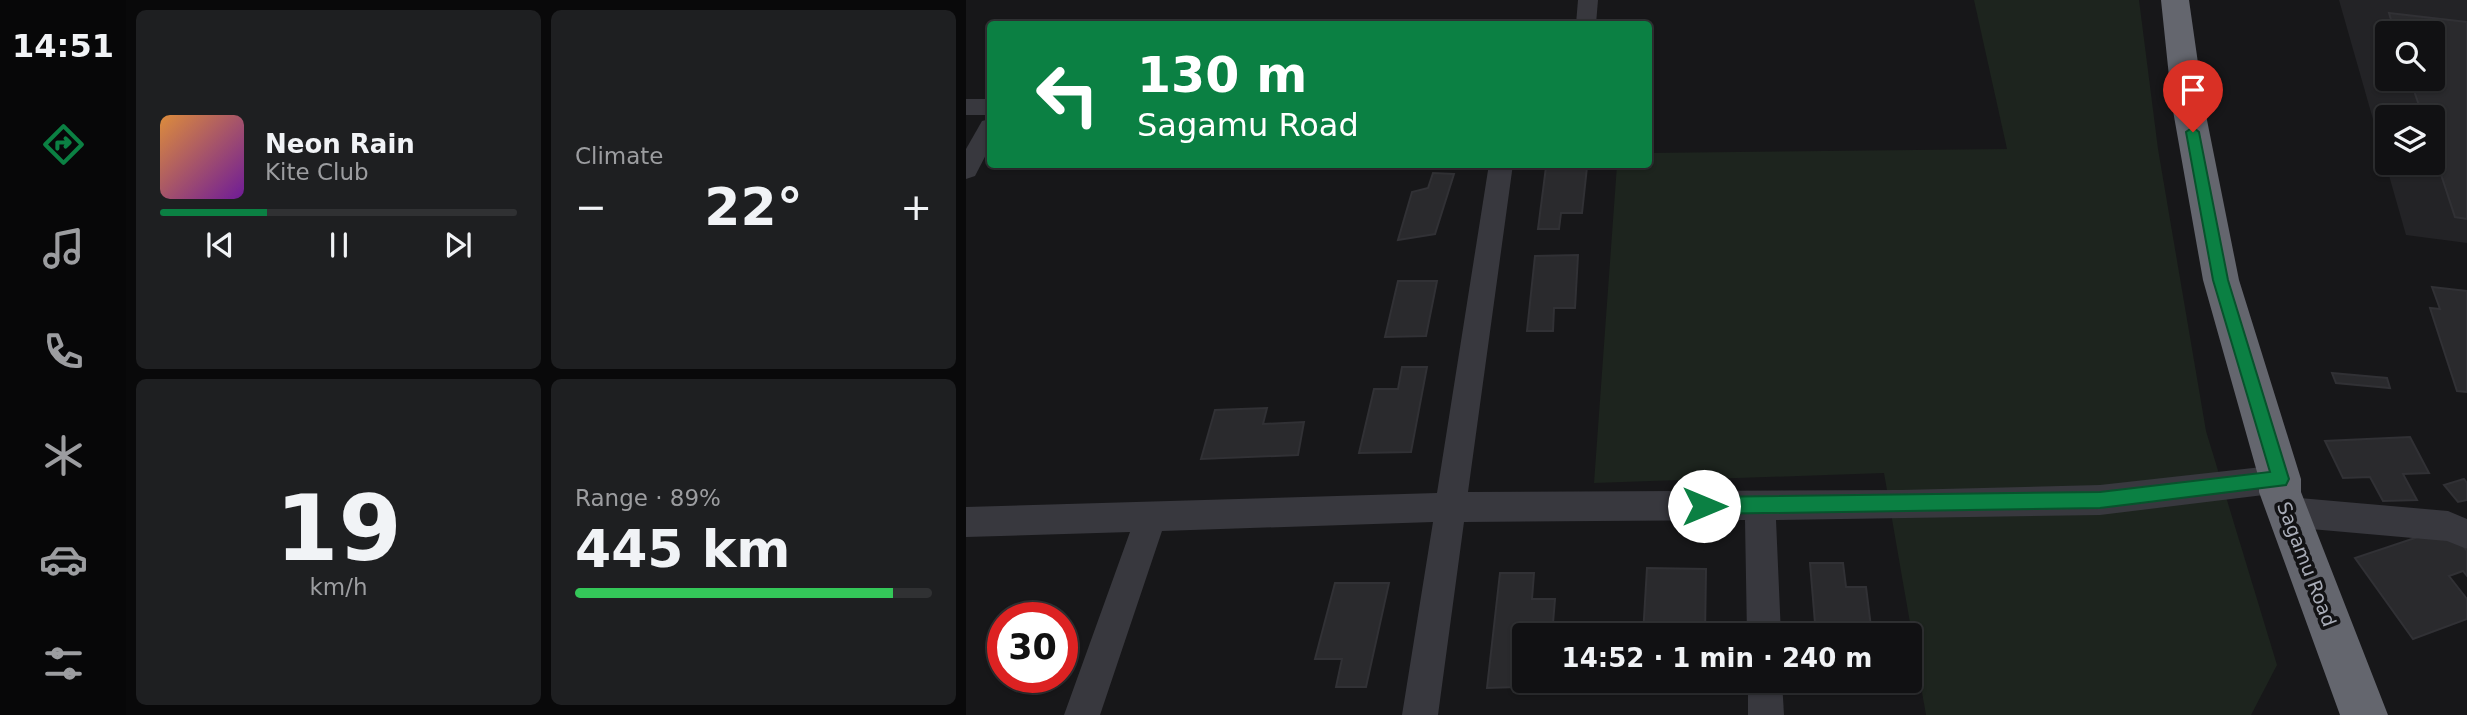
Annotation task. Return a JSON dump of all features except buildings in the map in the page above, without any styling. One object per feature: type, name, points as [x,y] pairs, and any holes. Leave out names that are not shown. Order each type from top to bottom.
[{"type":"highway","name":"Sagamu Road","points":[[2175,0],[2188,105],[2221,280],[2284,496],[2364,715]]},
{"type":"street","points":[[1586,21],[1588,0]]},
{"type":"street","points":[[966,107],[987,107]]},
{"type":"street","points":[[966,170],[987,132]]},
{"type":"street","points":[[1420,715],[1500,168]]},
{"type":"street","points":[[966,522],[1452,507],[2284,496],[2440,525],[2467,534]]},
{"type":"street","points":[[1760,505],[1763,623]]},
{"type":"street","points":[[1082,715],[1151,516]]},
{"type":"street","points":[[1765,693],[1766,715]]},
{"type":"shaded area","points":[[1974,0],[2139,0],[2158,149],[2206,431],[2277,665],[2251,715],[1926,715],[1922,692],[1922,623],[1910,623],[1884,473],[1594,483],[1617,168],[1652,168],[1652,153],[2007,149]]},
{"type":"shaded area","points":[[2339,0],[2467,0],[2467,243],[2406,235],[2389,175],[2445,175],[2445,105],[2375,105],[2375,126]]},
{"type":"route","points":[[1704,506],[2100,500],[2280,479],[2221,280],[2193,132]]}]
